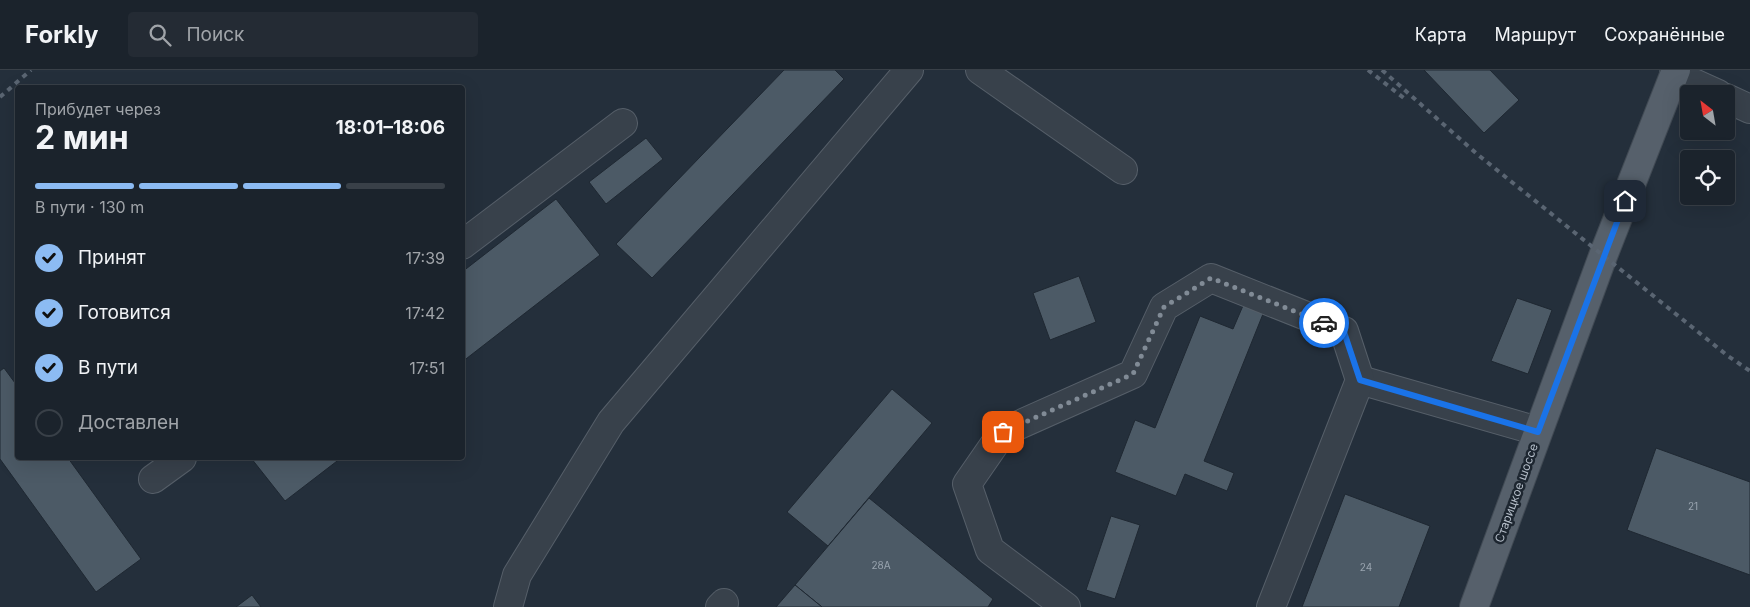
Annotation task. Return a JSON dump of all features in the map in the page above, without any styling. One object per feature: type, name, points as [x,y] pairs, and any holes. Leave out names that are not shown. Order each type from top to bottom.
[{"type":"main road","name":"Старицкое шоссе","points":[[1474,607],[1603,256],[1675,72]]},
{"type":"lane","points":[[508,607],[517,575],[611,422],[909,70]]},
{"type":"lane","points":[[980,70],[1123,170]]},
{"type":"lane","points":[[1675,72],[1700,85]]},
{"type":"lane","points":[[1735,102],[1750,109]]},
{"type":"lane","points":[[465,243],[623,123]]},
{"type":"lane","points":[[1066,607],[990,550],[967,484],[1003,432],[1133,374],[1164,307],[1211,278],[1344,332],[1360,380],[1271,607]]},
{"type":"lane","points":[[1360,380],[1538,432]]},
{"type":"lane","points":[[153,479],[179,460]]},
{"type":"building","points":[[784,70],[835,70],[844,79],[652,278],[616,244]]},
{"type":"building","points":[[1424,70],[1490,70],[1519,100],[1484,133]]},
{"type":"building","points":[[646,138],[663,159],[606,204],[589,182]]},
{"type":"building","points":[[556,199],[600,255],[465,360],[465,270]]},
{"type":"building","points":[[1079,276],[1096,322],[1050,340],[1033,293]]},
{"type":"building","points":[[1517,298],[1552,310],[1528,374],[1491,361]]},
{"type":"building","points":[[1245,301],[1265,309],[1204,461],[1234,473],[1227,491],[1185,474],[1176,496],[1115,472],[1135,420],[1155,428],[1200,316],[1233,329]]},
{"type":"building","points":[[4,368],[15,383],[15,460],[69,460],[141,559],[96,592],[0,459],[0,371]]},
{"type":"building","points":[[892,389],[932,423],[828,546],[787,512]]},
{"type":"building","points":[[1656,448],[1750,482],[1750,575],[1627,530]]},
{"type":"building","points":[[253,460],[338,460],[285,501]]},
{"type":"building","points":[[1345,494],[1430,526],[1399,607],[1302,607]]},
{"type":"building","points":[[869,498],[993,599],[988,607],[822,607],[795,585]]},
{"type":"building","points":[[1111,516],[1140,525],[1115,599],[1086,590]]},
{"type":"building","points":[[795,585],[822,607],[776,607]]},
{"type":"building","points":[[252,595],[261,607],[236,607]]},
{"type":"railway","points":[[0,97],[31,70]]},
{"type":"railway","points":[[1368,70],[1405,99]]},
{"type":"railway","points":[[1382,70],[1477,154],[1728,356],[1750,371]]},
{"type":"way so far","points":[[1003,432],[1133,374],[1164,307],[1211,278],[1324,323]]},
{"type":"route","points":[[1324,323],[1344,332],[1360,380],[1538,432],[1625,201]]}]
